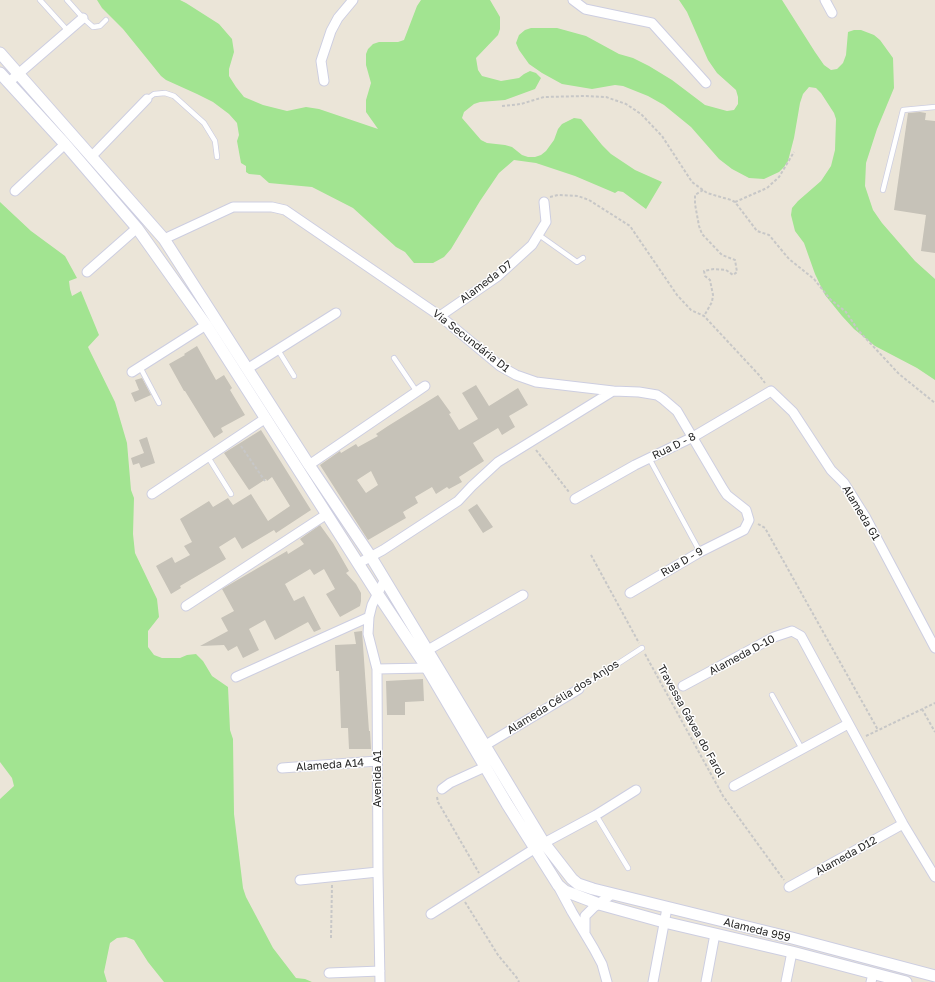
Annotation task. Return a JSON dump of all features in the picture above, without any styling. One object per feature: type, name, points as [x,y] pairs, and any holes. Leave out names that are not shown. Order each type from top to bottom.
[{"type":"street","points":[[324,81],[321,61],[331,31],[338,18],[352,0]]},
{"type":"street","points":[[573,0],[585,9],[652,23],[706,83]]},
{"type":"street","points":[[825,0],[832,13]]},
{"type":"street","points":[[9,82],[83,18]]},
{"type":"street","points":[[1,55],[164,238],[247,369],[370,557],[428,650],[484,746],[544,843],[596,815],[636,790]]},
{"type":"street","points":[[0,73],[65,144],[137,228],[206,325],[266,418],[323,516],[359,563],[427,668],[485,768],[534,849],[558,885],[572,912],[585,932],[602,964],[607,982]]},
{"type":"street","points":[[92,156],[147,99]]},
{"type":"street","points":[[15,191],[65,144]]},
{"type":"street","name":"Alameda D7","points":[[440,316],[498,276],[532,245],[546,222],[544,202]]},
{"type":"street","name":"Via Secundária D1","points":[[164,238],[233,207],[272,207],[286,210],[440,316],[500,366],[516,375],[536,382],[613,391],[640,392],[657,395],[663,398],[678,412],[723,489],[727,495],[746,510],[749,520]]},
{"type":"street","points":[[88,272],[137,228]]},
{"type":"street","points":[[247,369],[336,313]]},
{"type":"street","points":[[136,370],[206,325]]},
{"type":"street","points":[[309,465],[425,386]]},
{"type":"street","points":[[359,563],[458,501],[498,462],[613,391]]},
{"type":"street","name":"Rua D - 8","points":[[575,499],[635,465],[693,437],[771,391]]},
{"type":"street","name":"Alameda G1","points":[[771,391],[793,412],[831,470],[844,483],[866,518],[935,648]]},
{"type":"street","points":[[152,494],[266,418]]},
{"type":"street","points":[[186,606],[323,516]]},
{"type":"street","name":"Rua D - 9","points":[[630,593],[700,552],[744,530],[749,520]]},
{"type":"street","name":"Avenida A1","points":[[380,982],[377,669],[368,634],[369,617],[377,593],[384,581]]},
{"type":"street","points":[[428,650],[523,595]]},
{"type":"street","points":[[236,677],[369,617]]},
{"type":"street","name":"Alameda D-10","points":[[683,686],[774,637],[792,632],[801,636],[848,724]]},
{"type":"street","points":[[377,669],[427,668]]},
{"type":"street","name":"Alameda Célia dos Anjos","points":[[484,746],[579,689]]},
{"type":"street","points":[[734,786],[848,724],[903,824],[935,877]]},
{"type":"street","name":"Alameda A14","points":[[282,768],[377,762]]},
{"type":"street","points":[[442,788],[485,768]]},
{"type":"street","name":"Alameda D12","points":[[789,887],[903,824]]},
{"type":"street","name":"Alameda 959","points":[[544,843],[572,879],[578,884],[666,908],[786,937],[935,976]]},
{"type":"street","points":[[431,914],[460,894],[483,882],[534,849]]},
{"type":"street","points":[[300,880],[378,872]]},
{"type":"street","name":"Alameda 959","points":[[558,885],[565,891],[599,904],[664,922],[792,952],[872,978],[906,982]]},
{"type":"street","points":[[585,932],[585,916],[594,907],[612,894]]},
{"type":"street","points":[[653,982],[666,908]]},
{"type":"street","points":[[706,982],[715,934]]},
{"type":"street","points":[[786,982],[792,952]]},
{"type":"street","points":[[329,973],[380,971]]},
{"type":"lane","points":[[40,0],[68,32]]},
{"type":"lane","points":[[67,0],[93,27],[100,26],[106,20]]},
{"type":"lane","points":[[147,99],[154,94],[165,93],[174,96],[204,123],[215,141],[217,157]]},
{"type":"lane","points":[[884,190],[903,110],[935,107]]},
{"type":"lane","points":[[539,235],[577,262],[583,258]]},
{"type":"lane","points":[[278,350],[294,376]]},
{"type":"lane","points":[[394,358],[417,392]]},
{"type":"lane","points":[[136,370],[159,403]]},
{"type":"lane","points":[[208,457],[230,494]]},
{"type":"lane","points":[[649,458],[700,552]]},
{"type":"lane","name":"Alameda Célia dos Anjos","points":[[579,689],[642,648]]},
{"type":"lane","points":[[772,695],[802,749]]},
{"type":"lane","points":[[596,815],[628,868]]},
{"type":"path","points":[[502,106],[521,104],[544,97],[606,97],[626,104],[641,114],[662,136],[692,182],[703,190],[735,202],[757,231],[769,235],[789,259],[814,279],[830,299],[846,312],[858,330],[899,374],[935,403]]},
{"type":"path","points":[[735,202],[767,188],[779,177],[794,152]]},
{"type":"path","points":[[703,190],[695,195],[695,204],[702,234],[722,255],[735,260],[737,272],[733,275],[726,270],[714,269],[704,271],[705,276],[710,280],[713,295],[712,302],[704,316]]},
{"type":"path","points":[[544,202],[546,198],[558,195],[578,196],[589,200],[630,226],[677,295],[691,310],[704,316],[759,375],[771,391]]},
{"type":"path","points":[[235,438],[265,481]]},
{"type":"path","points":[[530,442],[575,499]]},
{"type":"path","points":[[749,520],[765,528],[878,730]]},
{"type":"path","name":"Travessa Gávea do Farol","points":[[591,555],[723,796],[789,887]]},
{"type":"path","points":[[857,740],[935,702]]},
{"type":"path","points":[[922,709],[935,732]]},
{"type":"path","points":[[442,788],[437,798],[438,802],[483,882]]},
{"type":"path","points":[[331,938],[332,876]]},
{"type":"path","points":[[460,894],[498,955],[519,982]]},
{"type":"green space","points":[[97,0],[180,0],[219,24],[232,39],[234,52],[229,69],[229,76],[244,97],[263,105],[287,111],[306,107],[319,109],[378,129],[366,112],[366,100],[371,83],[366,65],[366,54],[368,49],[373,44],[379,42],[398,42],[404,40],[417,6],[421,0],[490,0],[500,17],[500,29],[498,35],[476,58],[478,70],[482,76],[501,81],[519,78],[530,71],[536,73],[541,78],[535,89],[505,100],[480,102],[474,104],[464,112],[462,118],[481,140],[487,143],[512,147],[522,155],[535,157],[546,151],[554,140],[558,129],[562,124],[574,118],[581,119],[611,154],[635,170],[662,182],[646,209],[623,192],[618,191],[615,193],[575,176],[536,163],[514,160],[499,173],[451,249],[444,257],[433,263],[414,263],[405,252],[396,247],[353,208],[312,187],[269,183],[260,175],[249,174],[246,172],[246,166],[241,163],[237,141],[239,135],[237,123],[229,114],[213,102],[166,80],[161,76],[123,29],[102,8]]},
{"type":"green space","points":[[679,0],[782,0],[824,65],[831,70],[837,69],[843,63],[846,55],[848,32],[854,30],[861,30],[874,35],[880,40],[893,58],[894,88],[877,129],[866,163],[865,186],[873,210],[882,223],[915,261],[935,279],[935,380],[917,368],[875,346],[854,329],[825,295],[815,274],[804,243],[795,231],[791,215],[792,208],[821,181],[831,166],[835,150],[836,119],[834,113],[816,88],[809,87],[803,94],[794,138],[788,161],[784,167],[779,172],[764,179],[749,178],[732,169],[719,159],[691,127],[664,105],[648,96],[623,86],[615,85],[592,89],[562,84],[529,64],[516,43],[519,35],[525,30],[531,28],[557,28],[586,36],[619,54],[633,58],[649,66],[672,80],[705,105],[727,111],[734,110],[738,104],[736,90],[717,73],[708,60],[687,12]]},
{"type":"green space","points":[[0,202],[31,231],[65,256],[77,278],[69,281],[72,296],[81,291],[99,335],[88,347],[115,402],[127,443],[131,490],[134,498],[133,534],[135,553],[157,599],[159,617],[148,631],[148,647],[154,655],[162,658],[180,658],[187,655],[196,654],[203,661],[212,676],[228,687],[230,730],[233,739],[234,814],[243,888],[246,897],[273,948],[296,978],[305,979],[312,982],[164,982],[148,962],[134,940],[126,937],[117,938],[110,943],[104,972],[107,982],[0,982],[0,799],[14,786],[12,778],[0,762]]},
{"type":"building","points":[[908,113],[926,113],[925,120],[935,121],[935,253],[921,251],[926,215],[894,210]]},
{"type":"building","points":[[197,346],[216,380],[224,375],[232,388],[230,390],[245,415],[221,428],[223,432],[214,438],[184,391],[169,364]]},
{"type":"building","points":[[142,378],[151,395],[135,402],[131,393],[139,390],[135,380]]},
{"type":"building","points":[[476,385],[489,406],[518,388],[528,405],[509,416],[515,427],[502,435],[498,428],[473,443],[484,461],[459,477],[462,482],[449,489],[447,487],[436,494],[432,487],[415,497],[418,503],[403,512],[406,518],[368,540],[320,465],[340,451],[341,453],[356,444],[358,447],[378,436],[376,434],[438,395],[451,413],[449,414],[459,430],[478,419],[462,393]],"holes":[[[371,471],[378,485],[366,493],[357,480]]]},
{"type":"building","points":[[261,430],[311,510],[276,533],[274,530],[242,549],[235,537],[219,547],[226,559],[180,586],[181,588],[171,594],[156,566],[172,557],[175,563],[190,555],[184,546],[192,542],[180,519],[209,501],[213,507],[228,498],[233,505],[251,494],[268,521],[290,506],[272,477],[267,481],[266,479],[249,490],[224,453]]},
{"type":"building","points":[[147,437],[155,463],[141,468],[139,463],[133,465],[131,458],[144,453],[139,440]]},
{"type":"building","points":[[477,504],[493,527],[483,533],[468,510]]},
{"type":"building","points":[[320,525],[333,543],[349,571],[346,573],[356,584],[361,593],[360,606],[340,617],[326,594],[335,589],[324,569],[314,575],[310,569],[285,584],[294,601],[304,596],[321,629],[314,632],[308,622],[275,640],[265,620],[249,629],[259,650],[243,658],[237,646],[228,651],[224,645],[200,646],[228,631],[221,618],[234,611],[222,589],[287,551],[288,554],[304,544],[300,539]]},
{"type":"building","points":[[362,631],[371,749],[349,749],[348,728],[341,728],[339,671],[336,671],[335,645],[356,644],[354,632]]},
{"type":"building","points":[[423,679],[424,701],[405,702],[405,715],[387,715],[386,681]]}]
